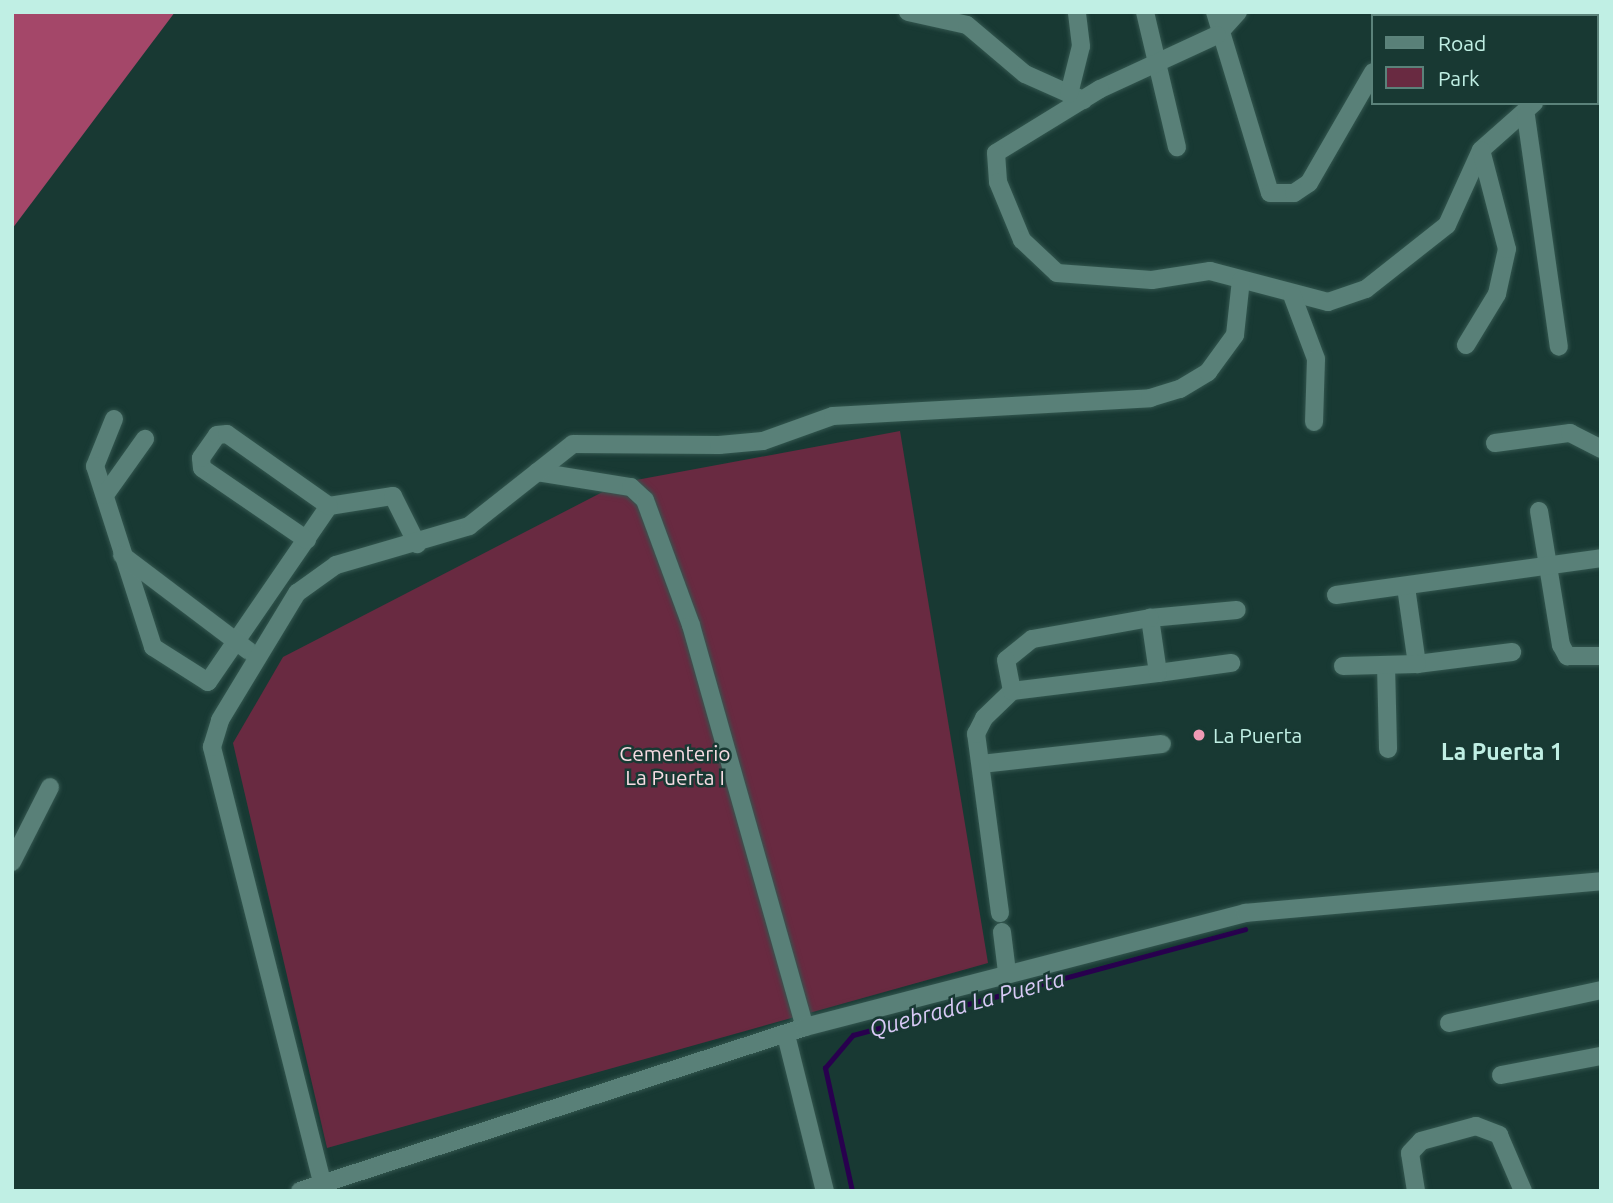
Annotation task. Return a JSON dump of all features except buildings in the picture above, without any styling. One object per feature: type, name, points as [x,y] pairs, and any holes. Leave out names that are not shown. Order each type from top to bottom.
[{"type":"street","points":[[908,12],[967,25],[1025,74],[1076,97]]},
{"type":"street","points":[[1076,97],[1082,46],[1077,12]]},
{"type":"street","points":[[1145,12],[1154,66],[1178,147]]},
{"type":"street","points":[[1215,12],[1217,35],[1261,179],[1280,196],[1315,175],[1372,74]]},
{"type":"street","points":[[1238,12],[1217,35],[1154,66],[1076,97],[996,153],[998,182],[1022,240],[1057,273],[1152,280],[1210,271],[1292,295],[1328,302],[1366,289],[1447,225],[1481,150],[1530,110]]},
{"type":"street","points":[[1530,110],[1559,347]]},
{"type":"street","points":[[1466,345],[1497,295],[1507,249],[1481,150]]},
{"type":"street","points":[[322,1182],[212,747],[220,720],[297,593],[326,572],[469,526],[573,444],[719,445],[763,440],[833,416],[1150,398],[1208,372],[1235,335],[1241,280]]},
{"type":"street","points":[[1292,295],[1316,359],[1314,422]]},
{"type":"street","points":[[114,419],[95,466],[153,648],[208,682],[239,645],[329,506]]},
{"type":"street","points":[[1495,443],[1570,433],[1601,449]]},
{"type":"street","points":[[307,540],[202,468],[201,458],[218,435],[227,434],[329,506],[393,496],[417,544]]},
{"type":"street","points":[[105,495],[145,439]]},
{"type":"street","points":[[537,472],[631,487],[645,500],[695,639],[804,1027]]},
{"type":"street","points":[[1538,510],[1567,656],[1601,656]]},
{"type":"street","points":[[122,555],[258,657]]},
{"type":"street","points":[[1336,596],[1548,570],[1601,558]]},
{"type":"street","points":[[1406,587],[1417,664]]},
{"type":"street","points":[[1012,691],[1006,660],[1031,639],[1150,618],[1237,610]]},
{"type":"street","points":[[1150,618],[1158,673]]},
{"type":"street","points":[[1343,666],[1417,664],[1512,652]]},
{"type":"street","points":[[1000,914],[976,734],[1012,691],[1231,663]]},
{"type":"street","points":[[1386,665],[1388,749]]},
{"type":"street","points":[[981,764],[1162,744]]},
{"type":"street","points":[[12,862],[50,787]]},
{"type":"street","points":[[300,1191],[804,1027],[1007,972],[1245,913],[1601,881]]},
{"type":"street","points":[[1002,932],[1007,972]]},
{"type":"street","points":[[1449,1023],[1601,990]]},
{"type":"street","points":[[786,1035],[825,1191]]},
{"type":"street","points":[[1501,1075],[1601,1056]]},
{"type":"street","points":[[1416,1191],[1410,1153],[1421,1141],[1476,1126],[1499,1135],[1522,1191]]},
{"type":"green space","name":"Cementerio La Puerta I","points":[[900,431],[988,963],[327,1148],[233,743],[283,657],[620,483]]},
{"type":"shaded area","points":[[12,12],[175,12],[12,229]]},
{"type":"waterway","name":"Quebrada La Puerta","points":[[852,1191],[825,1068],[853,1035],[1245,929]]},
{"type":"place","name":"La Puerta","points":[[1199,735]]},
{"type":"district","name":"La Puerta 1","points":[[1502,752]]}]
